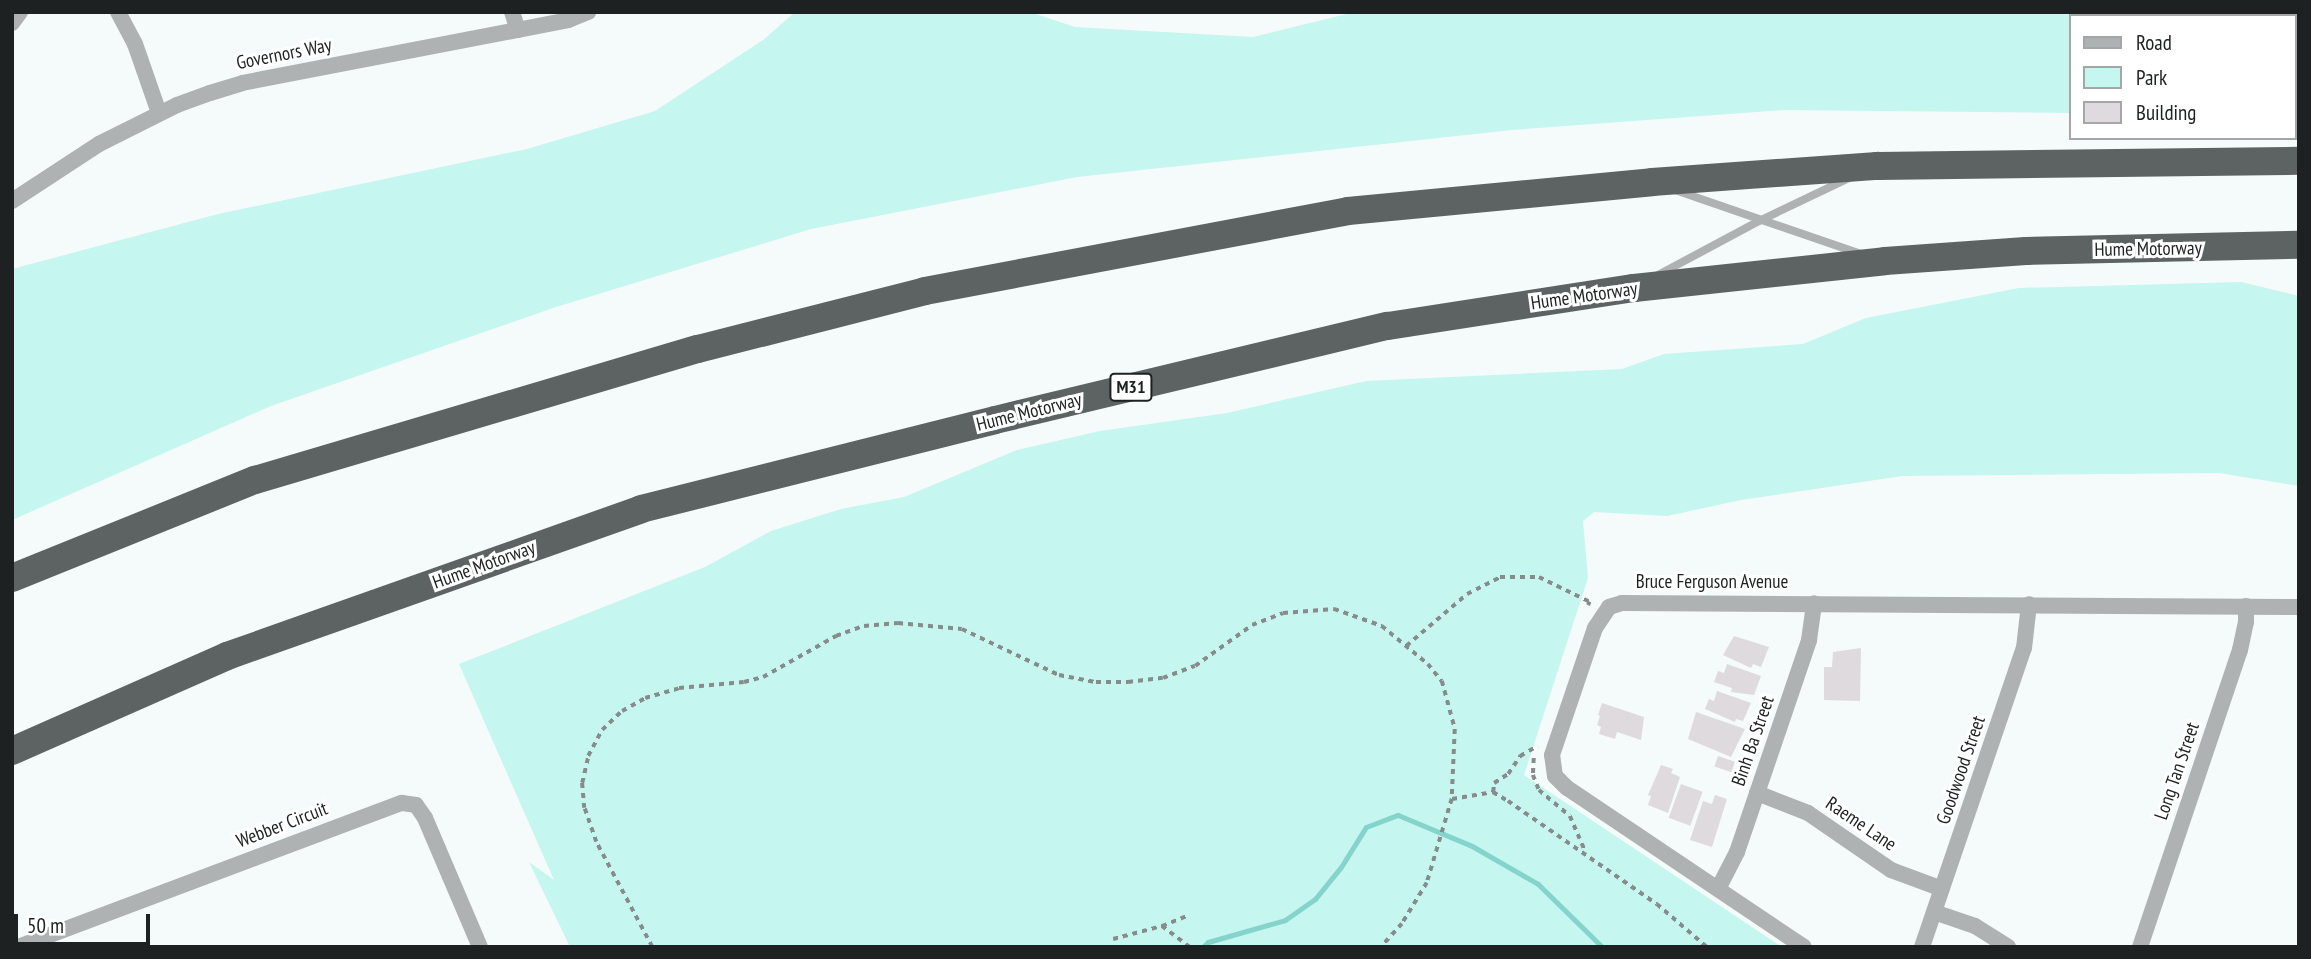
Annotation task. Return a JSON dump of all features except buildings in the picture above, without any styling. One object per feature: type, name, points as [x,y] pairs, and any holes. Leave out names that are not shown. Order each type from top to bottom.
[{"type":"highway","points":[[12,578],[255,480],[698,349],[925,291],[1348,211],[1653,182],[1877,166],[2299,161]]},
{"type":"highway","name":"Hume Motorway","points":[[12,751],[227,656],[641,509],[995,420],[1388,326],[1634,288],[1885,261],[2026,251],[2299,245]]},
{"type":"street","points":[[12,23],[20,12]]},
{"type":"street","points":[[118,12],[135,44],[159,113]]},
{"type":"street","points":[[512,12],[518,30]]},
{"type":"street","name":"Governors Way","points":[[12,201],[99,144],[159,113],[242,83],[518,30],[537,19],[588,12]]},
{"type":"street","name":"Bruce Ferguson Avenue","points":[[1804,947],[1560,782],[1551,762],[1595,628],[1609,607],[1622,603],[2299,607]]},
{"type":"street","name":"Binh Ba Street","points":[[1718,888],[1737,852],[1809,640],[1814,603]]},
{"type":"street","name":"Goodwood Street","points":[[1922,947],[2024,648],[2029,604]]},
{"type":"street","name":"Long Tan Street","points":[[2140,947],[2240,649],[2246,606]]},
{"type":"street","name":"Raeme Lane","points":[[1757,793],[1808,813],[1891,870],[1942,889]]},
{"type":"street","name":"Webber Circuit","points":[[18,947],[402,803],[416,805],[425,818],[480,947]]},
{"type":"street","points":[[1934,912],[1975,926],[2008,947]]},
{"type":"lane","points":[[1634,288],[1759,221],[1877,166]]},
{"type":"lane","points":[[1653,182],[1759,221],[1885,261]]},
{"type":"path","points":[[1406,646],[1478,586],[1500,577],[1528,576],[1561,585],[1590,602]]},
{"type":"path","points":[[652,947],[596,842],[584,808],[582,783],[589,756],[602,730],[622,711],[645,698],[679,688],[744,682],[763,677],[836,636],[864,626],[898,623],[962,629],[1059,675],[1096,682],[1163,678],[1195,666],[1252,625],[1283,614],[1334,609],[1382,626],[1428,664],[1442,681],[1455,729],[1452,799],[1427,883],[1402,923],[1381,947]]},
{"type":"path","points":[[1493,792],[1494,783],[1508,774],[1520,756],[1530,747],[1538,746]]},
{"type":"path","points":[[1452,799],[1493,792],[1657,904],[1707,947]]},
{"type":"path","points":[[1113,939],[1162,926],[1187,916]]},
{"type":"path","points":[[1162,926],[1190,947]]},
{"type":"green space","points":[[795,12],[1030,12],[1075,27],[1253,37],[1355,12],[2299,12],[2299,116],[2297,14],[2070,14],[2070,113],[1784,110],[1512,130],[1077,177],[811,229],[556,307],[271,406],[12,520],[12,269],[218,214],[527,149],[655,111],[763,40]]},
{"type":"green space","points":[[2241,282],[2299,296],[2299,486],[2219,473],[1902,476],[1741,500],[1667,516],[1594,512],[1583,521],[1588,578],[1524,775],[1782,947],[570,947],[529,862],[554,880],[459,664],[705,567],[771,531],[841,509],[904,497],[1017,450],[1100,431],[1227,413],[1366,381],[1622,369],[1664,354],[1803,344],[1866,318],[2019,288]]},
{"type":"waterway","points":[[1203,947],[1208,942],[1285,920],[1315,899],[1341,867],[1366,827],[1398,815],[1472,846],[1538,884],[1602,947]]}]
